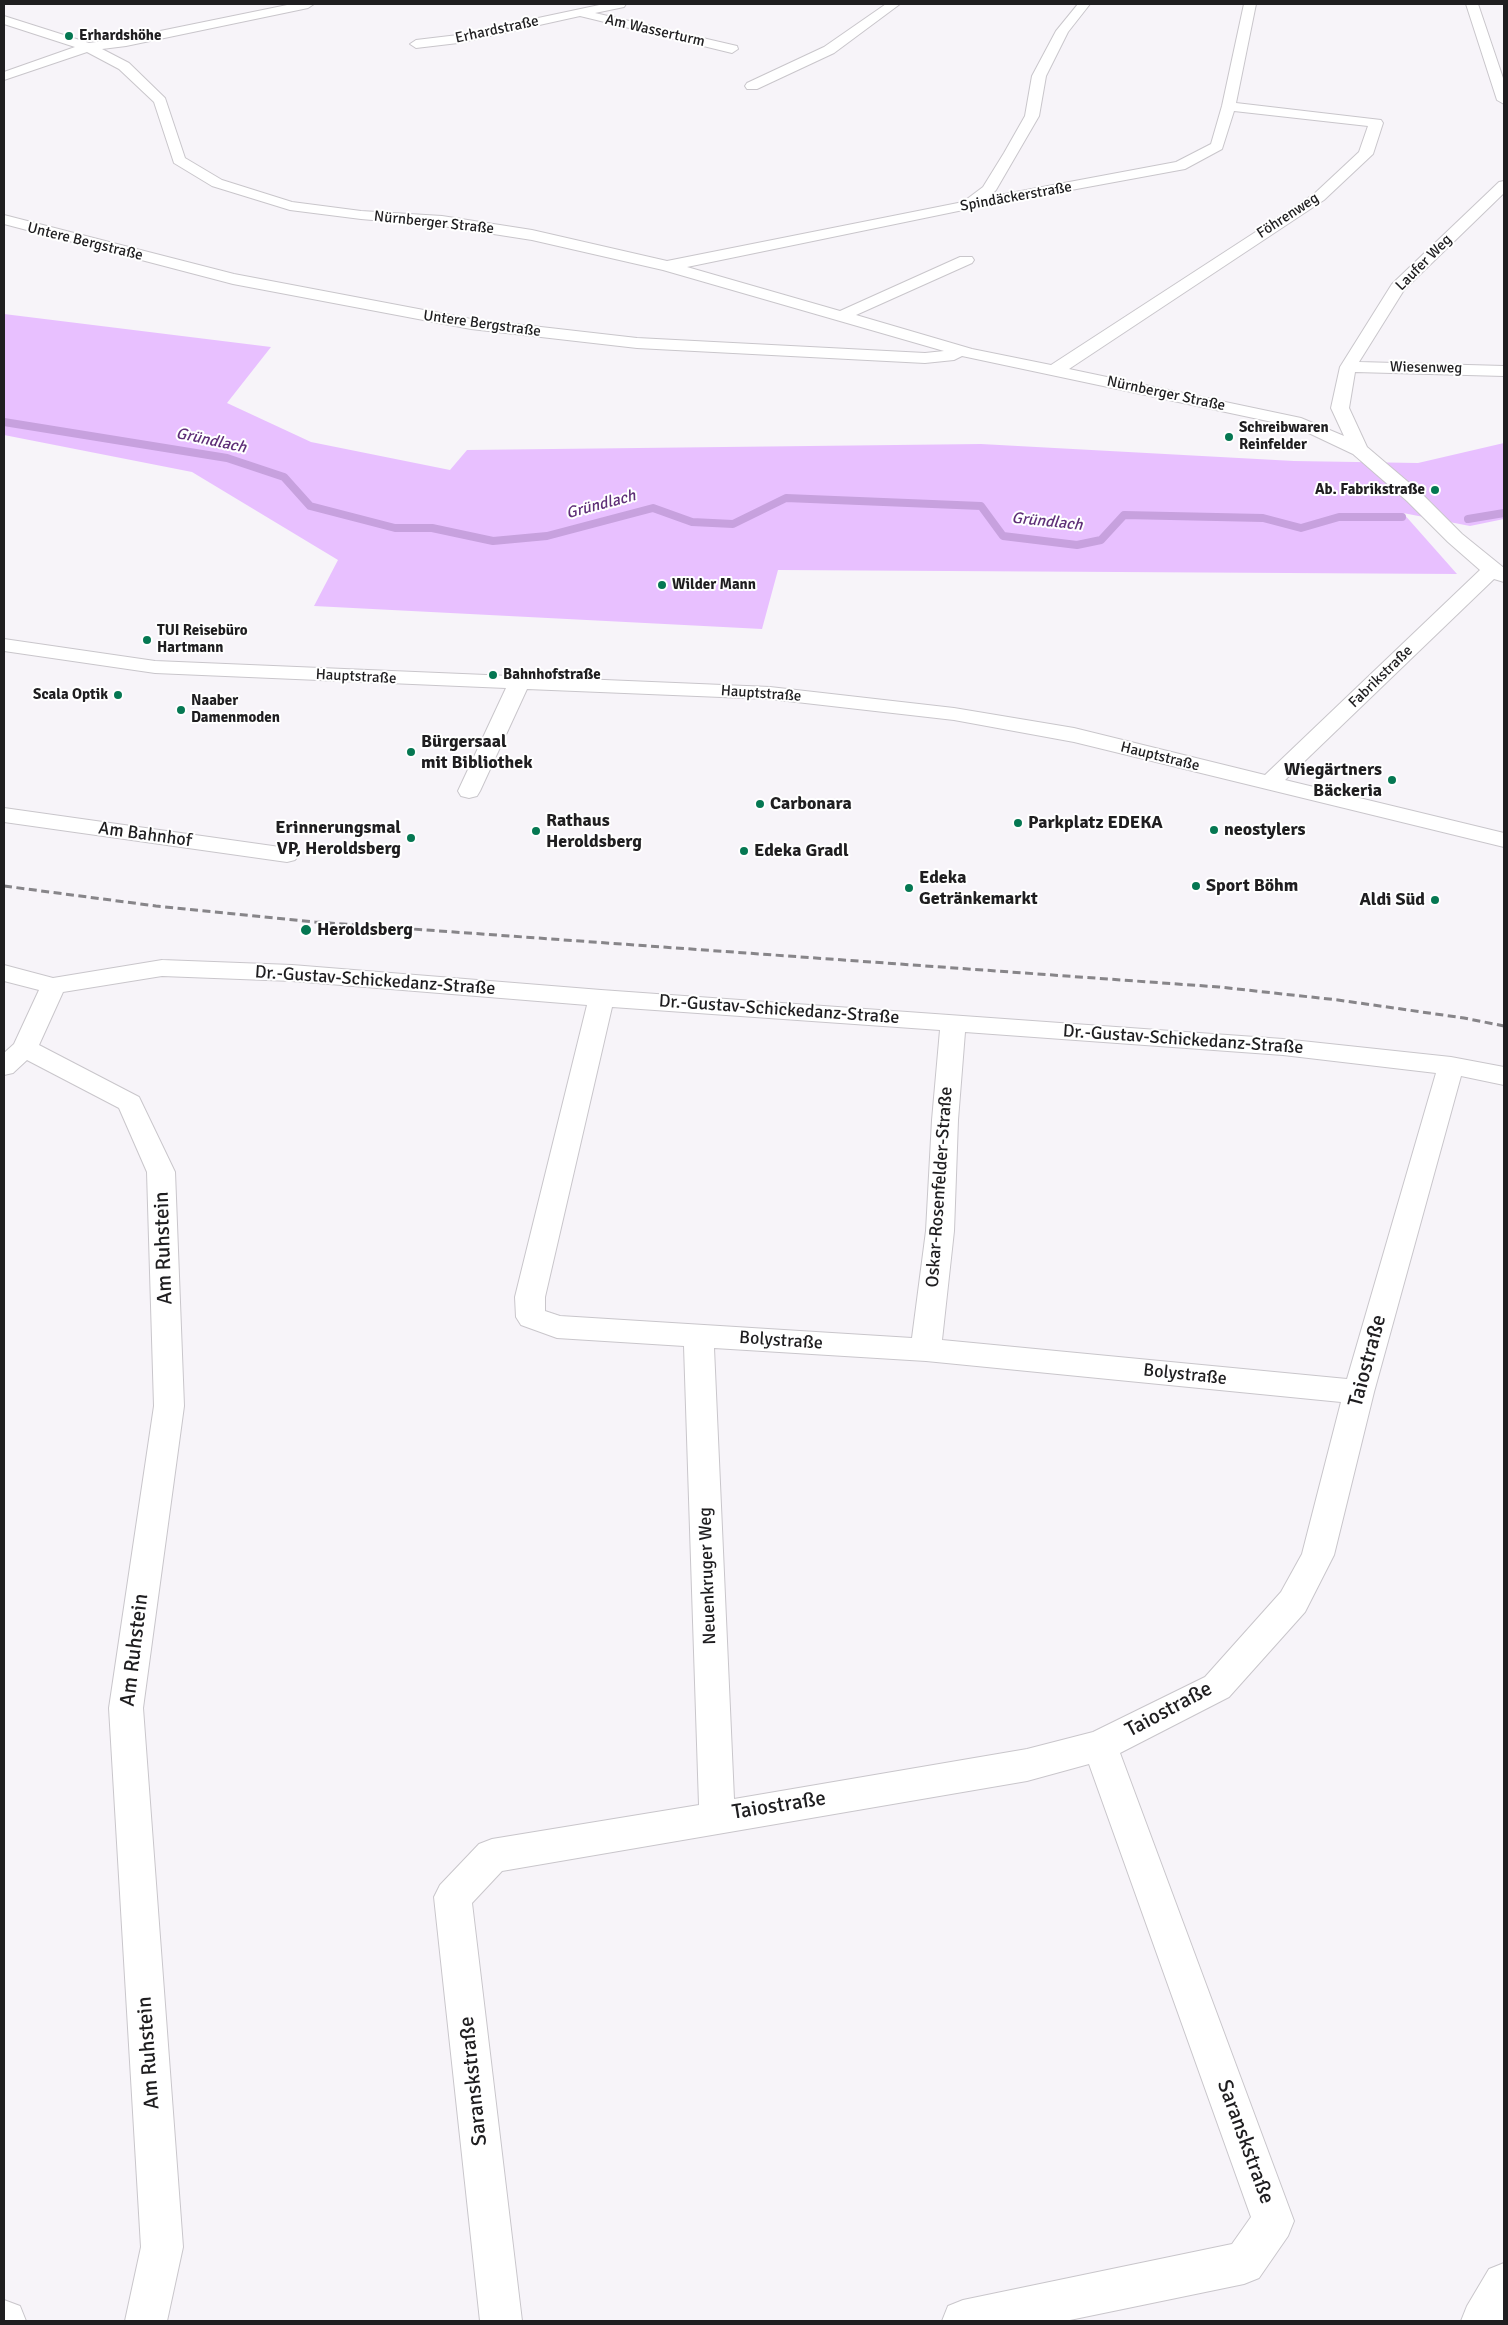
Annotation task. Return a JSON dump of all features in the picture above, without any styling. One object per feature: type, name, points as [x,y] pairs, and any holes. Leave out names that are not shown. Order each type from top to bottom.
[{"type":"street","points":[[4,76],[88,48],[230,22],[308,4]]},
{"type":"street","name":"Am Wasserturm","points":[[579,13],[620,4]]},
{"type":"street","points":[[752,86],[829,50],[894,4]]},
{"type":"street","points":[[968,205],[989,190],[1011,154],[1032,116],[1040,76],[1058,38],[1084,4]]},
{"type":"street","name":"Spindäckerstraße","points":[[667,266],[968,205],[1180,166],[1218,146],[1229,106],[1250,4]]},
{"type":"street","points":[[1472,4],[1504,100]]},
{"type":"street","name":"Am Wasserturm","points":[[555,6],[732,49]]},
{"type":"street","name":"Erhardstraße","points":[[416,44],[458,39],[579,13]]},
{"type":"street","name":"Nürnberger Straße","points":[[4,20],[88,48],[124,66],[160,101],[179,160],[217,183],[290,206],[361,215],[442,221],[532,235],[667,266],[969,353],[1301,423],[1360,450],[1414,497],[1455,538],[1498,573]]},
{"type":"street","name":"Föhrenweg","points":[[1054,370],[1319,197],[1366,154],[1376,123],[1229,106]]},
{"type":"street","name":"Laufer Weg","points":[[1340,408],[1348,367],[1398,287],[1504,185]]},
{"type":"street","name":"Untere Bergstraße","points":[[4,220],[233,279],[471,324],[636,343],[739,349],[925,358],[969,353]]},
{"type":"street","points":[[841,316],[966,260]]},
{"type":"street","name":"Wiesenweg","points":[[1348,367],[1504,371]]},
{"type":"street","points":[[1301,423],[1340,408],[1360,450]]},
{"type":"street","name":"Fabrikstraße","points":[[1269,784],[1498,573]]},
{"type":"street","name":"Hauptstraße","points":[[4,645],[155,667],[519,684],[770,693],[954,714],[1074,735],[1504,840]]},
{"type":"street","points":[[469,791],[519,684]]},
{"type":"street","name":"Am Bahnhof","points":[[4,814],[287,855]]},
{"type":"street","name":"Dr.-Gustav-Schickedanz-Straße","points":[[53,986],[162,968],[292,973],[601,998],[1284,1046],[1451,1066],[1504,1076]]},
{"type":"street","points":[[4,973],[53,986],[14,1058]]},
{"type":"street","name":"Bolystraße","points":[[601,998],[530,1297],[531,1317],[557,1327],[926,1350],[1359,1392]]},
{"type":"street","name":"Oskar-Rosenfelder-Straße","points":[[926,1350],[940,1231],[944,1120],[953,1023]]},
{"type":"street","name":"Am Ruhstein","points":[[14,1058],[130,1102],[161,1172],[169,1406],[126,1708],[162,2247],[146,2321]]},
{"type":"street","name":"Taiostraße","points":[[492,1856],[717,1816],[1027,1765],[1100,1746],[1217,1687],[1293,1602],[1318,1555],[1359,1392],[1451,1066]]},
{"type":"street","name":"Neuenkruger Weg","points":[[699,1335],[717,1816]]},
{"type":"street","name":"Saranskstraße","points":[[963,2321],[1244,2263],[1273,2221],[1100,1746]]},
{"type":"street","name":"Saranskstraße","points":[[492,1856],[453,1897],[500,2321]]},
{"type":"street","points":[[1482,2321],[1504,2284]]},
{"type":"shaded area","points":[[4,314],[271,347],[227,403],[311,442],[450,470],[467,450],[981,444],[1294,461],[1418,463],[1504,443],[1504,519],[1470,526],[1403,513],[1457,574],[778,570],[762,629],[314,606],[338,560],[192,472],[4,435]]},
{"type":"waterway","name":"Gründlach","points":[[4,422],[227,458],[284,477],[310,506],[395,528],[432,528],[493,541],[547,536],[653,508],[692,522],[733,524],[786,498],[981,506],[1003,536],[1077,545],[1101,540],[1124,515],[1263,518],[1301,528],[1339,517],[1402,517]]},
{"type":"waterway","name":"Gründlach","points":[[1468,519],[1504,513]]},
{"type":"railway","points":[[4,886],[156,906],[315,922],[1219,987],[1338,1000],[1464,1018],[1504,1026]]},
{"type":"place","name":"Erhardshöhe","points":[[69,36]]},
{"type":"place","name":"Schreibwaren Reinfelder","points":[[1229,437]]},
{"type":"place","name":"Ab. Fabrikstraße","points":[[1435,490]]},
{"type":"place","name":"Wilder Mann","points":[[662,585]]},
{"type":"place","name":"TUI Reisebüro Hartmann","points":[[147,640]]},
{"type":"place","name":"Bahnhofstraße","points":[[493,675]]},
{"type":"place","name":"Scala Optik","points":[[118,695]]},
{"type":"place","name":"Naaber Damenmoden","points":[[181,710]]},
{"type":"place","name":"Bürgersaal mit Bibliothek","points":[[411,752]]},
{"type":"place","name":"Wiegärtners Bäckeria","points":[[1392,780]]},
{"type":"place","name":"Carbonara","points":[[760,804]]},
{"type":"place","name":"Parkplatz EDEKA","points":[[1018,823]]},
{"type":"place","name":"neostylers","points":[[1214,830]]},
{"type":"place","name":"Rathaus Heroldsberg","points":[[536,831]]},
{"type":"place","name":"Erinnerungsmal VP, Heroldsberg","points":[[411,838]]},
{"type":"place","name":"Edeka Gradl","points":[[744,851]]},
{"type":"place","name":"Sport Böhm","points":[[1196,886]]},
{"type":"place","name":"Edeka Getränkemarkt","points":[[909,888]]},
{"type":"place","name":"Aldi Süd","points":[[1435,900]]},
{"type":"place","name":"Heroldsberg","points":[[306,930]]}]
